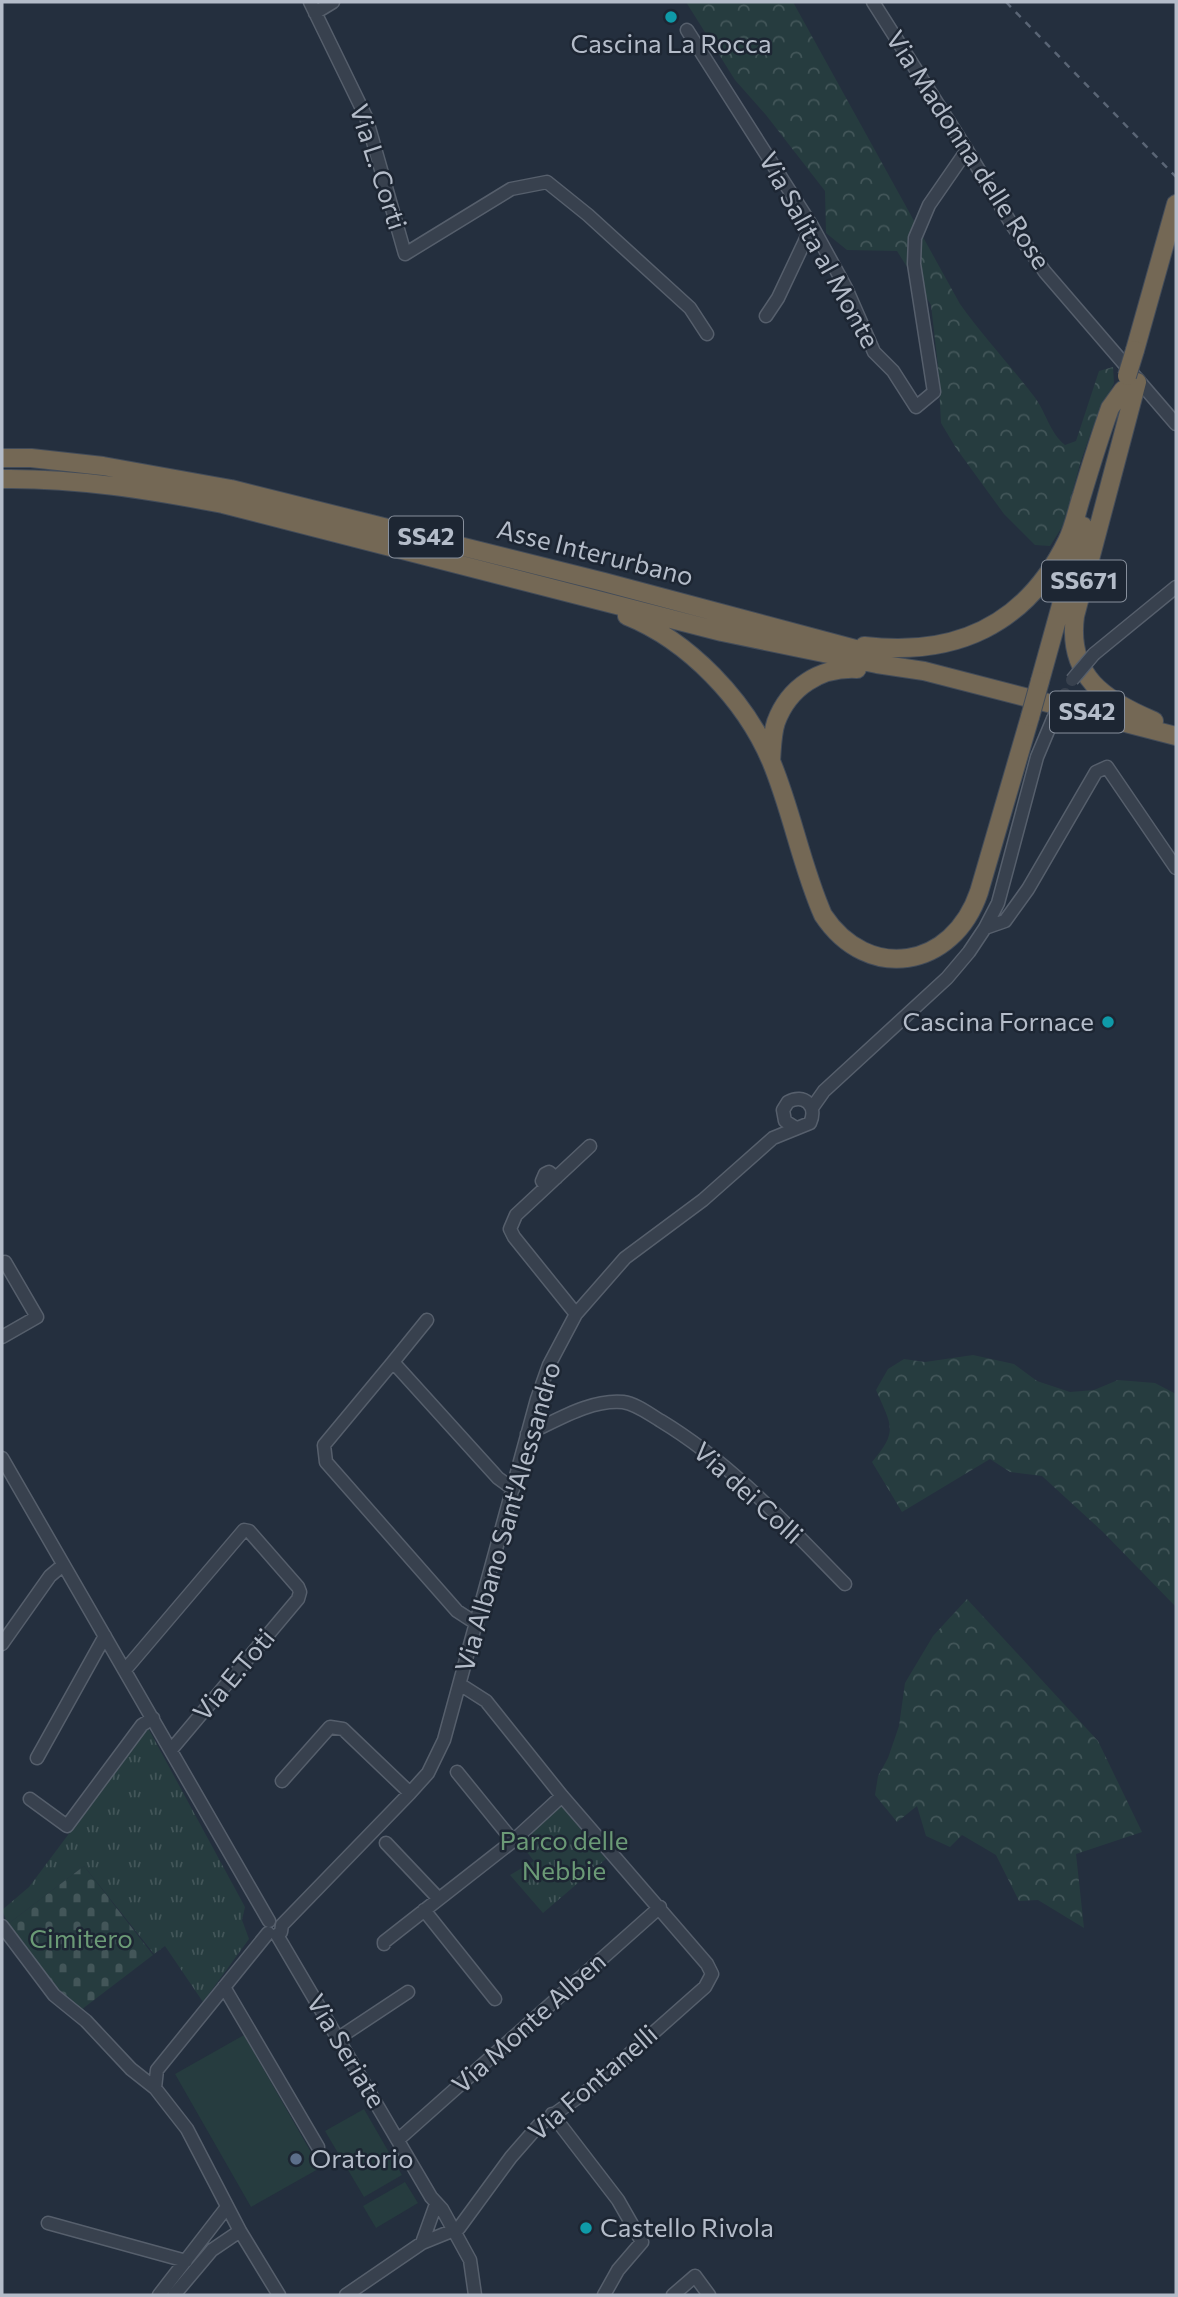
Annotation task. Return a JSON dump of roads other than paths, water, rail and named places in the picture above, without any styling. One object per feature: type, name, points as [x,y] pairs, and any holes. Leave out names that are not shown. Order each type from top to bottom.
[{"type":"highway","name":"SS671","points":[[450,562],[478,576],[629,616],[668,637],[698,660],[726,688],[771,761],[817,901],[831,927],[849,944],[885,959],[925,953],[948,940],[959,929],[976,901],[1139,354],[1174,213]]},
{"type":"highway","name":"SS671","points":[[1129,383],[1073,631],[1079,663],[1097,688],[1119,706],[1176,730]]},
{"type":"highway","points":[[844,644],[886,649],[923,649],[974,635],[1011,613],[1047,578],[1068,538],[1103,426],[1115,398],[1129,383]]},
{"type":"highway","name":"Asse Interurbano","points":[[2,458],[30,458],[103,466],[231,489],[844,644],[924,671]]},
{"type":"highway","name":"SS42","points":[[2,479],[80,482],[167,493],[223,504],[722,632],[924,671],[1176,736]]},
{"type":"highway","points":[[771,761],[775,726],[785,704],[804,683],[831,669],[876,670],[981,695],[999,689]]},
{"type":"street","points":[[313,8],[333,2]]},
{"type":"street","name":"Via Madonna delle Rose","points":[[873,2],[1012,225],[1045,272],[1176,424]]},
{"type":"street","name":"Via L. Corti","points":[[313,8],[366,117],[405,254],[511,189],[547,182],[588,215],[690,308],[707,334]]},
{"type":"street","name":"Via Salita al Monte","points":[[687,30],[812,226],[846,288],[874,352],[893,371],[916,407],[934,392],[914,264],[915,238],[929,205],[967,150]]},
{"type":"street","points":[[766,316],[778,299],[812,226]]},
{"type":"street","points":[[824,1091],[788,1102],[783,1115],[787,1124],[796,1128],[810,1123],[813,1108],[824,1091],[947,978],[969,952],[998,903],[1037,757],[1072,680],[1094,654],[1176,587]]},
{"type":"street","points":[[985,928],[1005,921],[1028,889],[1096,772],[1107,767],[1176,867]]},
{"type":"street","points":[[802,1098],[813,1108]]},
{"type":"street","name":"Via Albano Sant'Alessandro","points":[[773,1138],[783,1115]]},
{"type":"street","name":"Via Albano Sant'Alessandro","points":[[155,2088],[156,2070],[274,1929],[411,1793],[437,1757],[461,1685],[527,1434],[548,1365],[576,1314],[625,1258],[703,1200],[773,1138],[796,1128]]},
{"type":"street","points":[[576,1314],[510,1229],[516,1215],[590,1146]]},
{"type":"street","points":[[2,1337],[37,1317],[3,1260]]},
{"type":"street","points":[[427,1320],[329,1437],[324,1445],[326,1462],[457,1611],[477,1624]]},
{"type":"street","points":[[393,1362],[498,1478],[513,1489]]},
{"type":"street","name":"Via dei Colli","points":[[527,1434],[574,1412],[605,1402],[624,1402],[636,1406],[680,1433],[730,1470],[845,1584]]},
{"type":"street","name":"Via Seriate","points":[[2,1460],[337,2039],[436,2204],[442,2209],[470,2260],[475,2295]]},
{"type":"street","name":"Via E.Toti","points":[[125,1670],[244,1530],[249,1531],[298,1587],[298,1599],[171,1750]]},
{"type":"street","points":[[2,1644],[50,1576],[63,1565]]},
{"type":"street","points":[[37,1758],[105,1636]]},
{"type":"street","points":[[461,1685],[486,1701],[562,1796],[660,1907]]},
{"type":"street","points":[[30,1799],[66,1826],[142,1725],[153,1718]]},
{"type":"street","points":[[282,1781],[330,1727],[342,1729],[411,1793]]},
{"type":"street","points":[[457,1772],[513,1841]]},
{"type":"street","points":[[384,1944],[513,1841],[562,1796]]},
{"type":"street","points":[[386,1843],[439,1899]]},
{"type":"street","name":"Via Fontanelli","points":[[454,2232],[470,2217],[526,2138],[552,2114],[591,2088],[705,1987],[712,1974],[707,1964],[660,1907]]},
{"type":"street","name":"Via Monte Alben","points":[[399,2139],[660,1907]]},
{"type":"street","points":[[424,1910],[495,1999]]},
{"type":"street","points":[[2,1926],[54,1995],[86,2021],[131,2069],[155,2088],[187,2129],[240,2231],[276,2292]]},
{"type":"street","points":[[225,1987],[318,2147]]},
{"type":"street","points":[[337,2039],[408,1992]]},
{"type":"street","points":[[552,2114],[618,2200],[642,2242],[618,2270],[604,2295]]},
{"type":"street","points":[[422,2243],[436,2204]]},
{"type":"street","points":[[159,2295],[227,2207]]},
{"type":"street","points":[[48,2223],[186,2261]]},
{"type":"street","points":[[174,2295],[212,2250],[240,2231]]},
{"type":"street","points":[[348,2295],[422,2243],[454,2232]]},
{"type":"street","points":[[673,2295],[695,2276],[709,2295]]},
{"type":"street","points":[[365,2295],[368,2281]]},
{"type":"railway","points":[[1006,2],[1176,177]]},
{"type":"place","name":"Cascina La Rocca","points":[[671,17]]},
{"type":"place","name":"Cascina Fornace","points":[[1108,1022]]},
{"type":"place","name":"Oratorio","points":[[296,2159]]},
{"type":"place","name":"Castello Rivola","points":[[586,2228]]},
{"type":"park label","name":"Parco delle Nebbie","points":[[564,1856]]},
{"type":"park label","name":"Cimitero","points":[[81,1939]]}]
